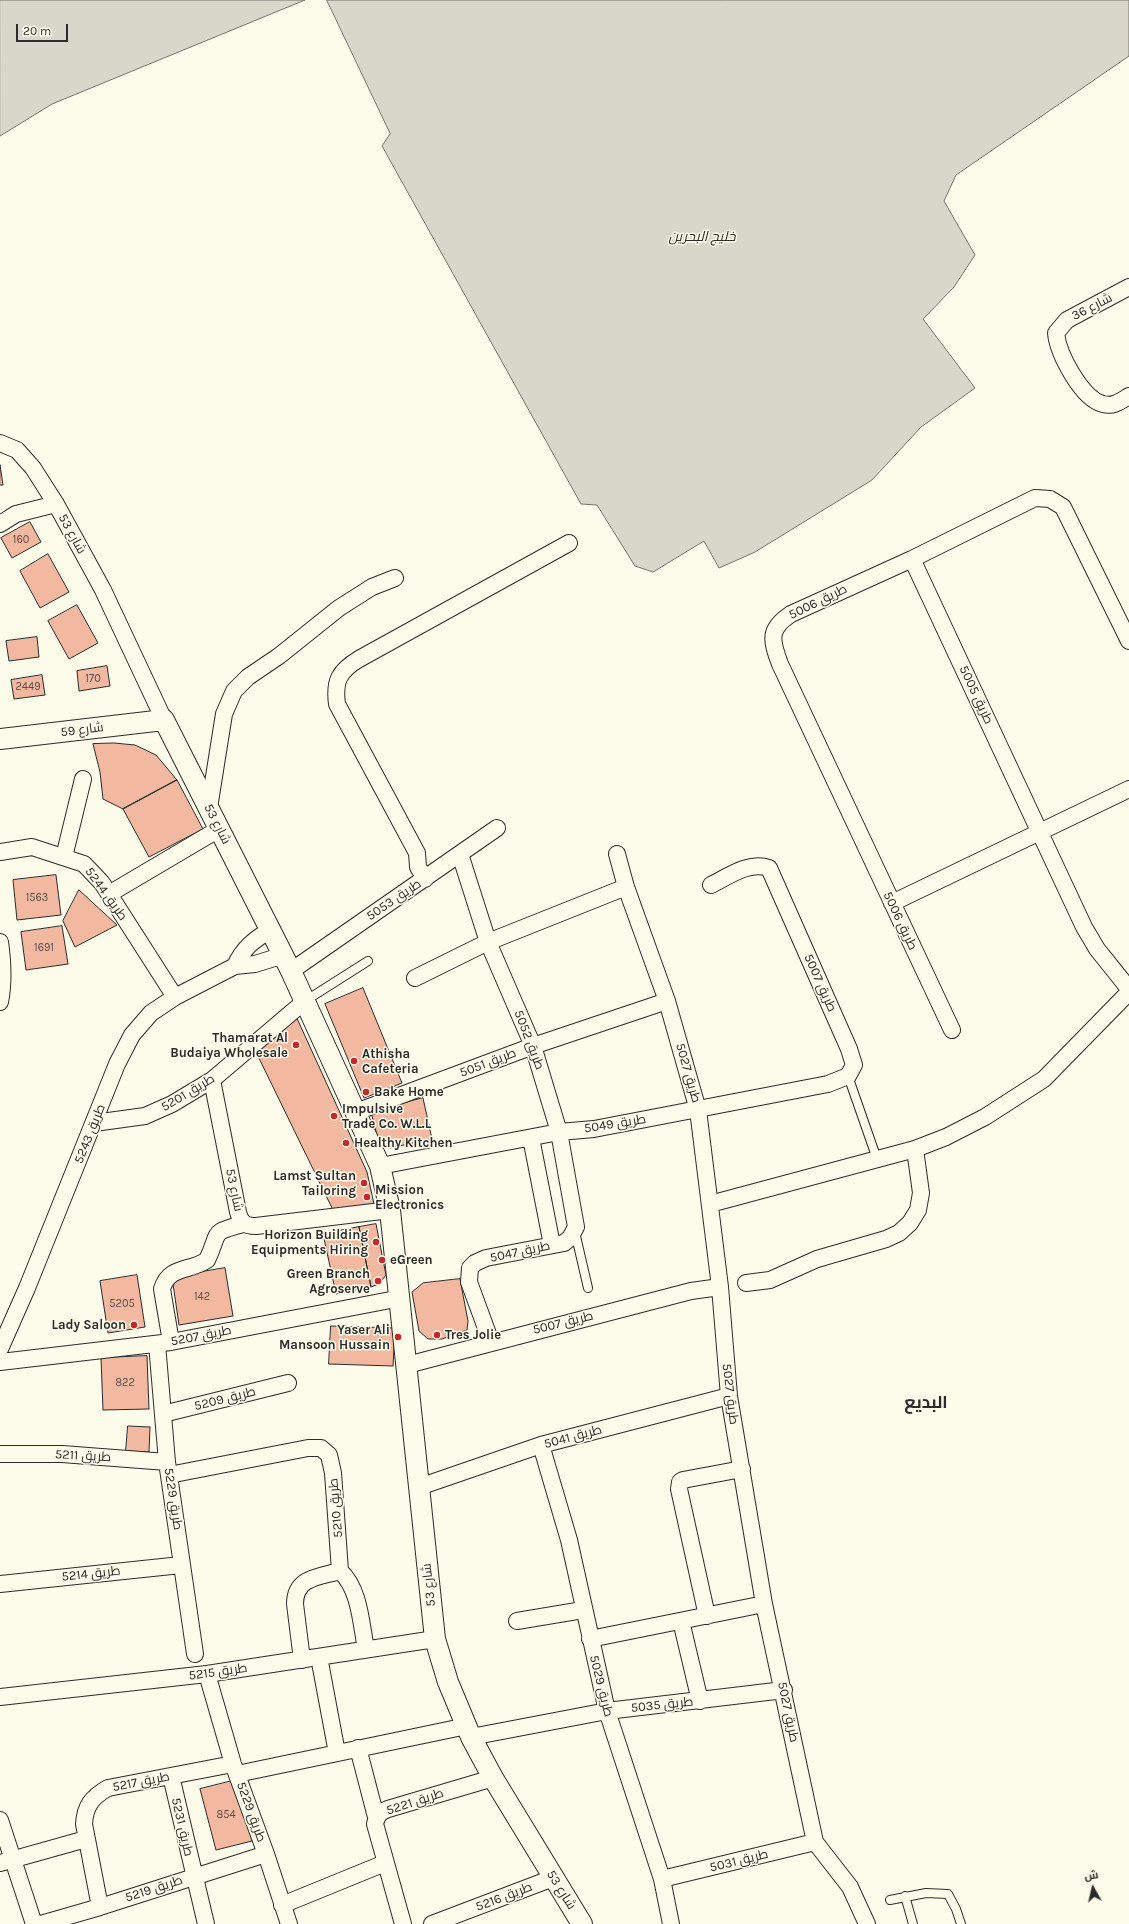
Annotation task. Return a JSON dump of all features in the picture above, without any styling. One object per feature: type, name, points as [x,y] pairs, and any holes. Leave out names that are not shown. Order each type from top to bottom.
[{"type":"street","name":"شارع 36","points":[[1129,287],[1067,320],[1056,333],[1057,342],[1071,372],[1092,400],[1104,404],[1116,404],[1129,396]]},
{"type":"street","name":"شارع 53","points":[[0,443],[17,450],[33,468],[56,504],[103,590],[164,720],[287,963],[380,1166],[390,1210],[401,1298],[434,1639],[448,1682],[469,1731],[493,1778],[582,1924]]},
{"type":"street","name":"طريق 5006","points":[[952,1030],[780,664],[774,647],[774,633],[780,621],[791,614],[912,559],[1035,498],[1050,499],[1063,507],[1123,611],[1129,641]]},
{"type":"street","points":[[0,524],[16,514],[56,504]]},
{"type":"street","points":[[430,875],[418,867],[418,856],[337,704],[335,690],[339,677],[347,666],[359,659],[569,543]]},
{"type":"street","name":"طريق 5005","points":[[912,559],[1090,938],[1129,989]]},
{"type":"street","points":[[209,808],[224,714],[234,692],[248,677],[279,656],[339,608],[372,587],[395,578]]},
{"type":"street","name":"شارع 59","points":[[0,739],[164,720]]},
{"type":"street","points":[[64,857],[83,779]]},
{"type":"street","points":[[892,903],[1129,789]]},
{"type":"street","name":"طريق 5053","points":[[287,963],[430,875],[496,828]]},
{"type":"street","points":[[109,894],[219,829]]},
{"type":"street","name":"طريق 5244","points":[[0,852],[32,847],[84,864],[102,883],[175,997]]},
{"type":"street","name":"طريق 5052","points":[[460,854],[488,942],[533,1046],[559,1132],[576,1227],[574,1232]]},
{"type":"street","name":"طريق 5027","points":[[617,854],[626,887],[667,1001],[698,1110],[720,1287],[729,1396],[764,1604],[784,1690],[815,1842],[850,1887],[867,1924]]},
{"type":"street","name":"طريق 5007","points":[[711,885],[748,867],[759,865],[769,868],[849,1049],[854,1065],[848,1076]]},
{"type":"street","points":[[415,978],[488,942],[626,887]]},
{"type":"street","points":[[235,966],[239,956],[246,947],[270,930]]},
{"type":"street","points":[[0,942],[3,978],[0,1002]]},
{"type":"street","name":"طريق 5243","points":[[0,1349],[27,1288],[117,1064],[132,1035],[151,1013],[175,997],[235,966],[287,963]]},
{"type":"street","points":[[710,1204],[877,1160],[915,1149],[946,1137],[985,1117],[1044,1079],[1129,992]]},
{"type":"street","name":"طريق 5201","points":[[94,1124],[145,1116],[159,1111],[212,1080],[305,1001]]},
{"type":"street","name":"طريق 5051","points":[[356,1112],[533,1046],[667,1001]]},
{"type":"street","name":"طريق 5049","points":[[380,1166],[559,1132],[594,1129],[698,1110],[828,1084],[848,1076]]},
{"type":"street","name":"شارع 53","points":[[212,1080],[238,1212],[244,1224],[248,1226],[256,1226],[390,1210]]},
{"type":"street","points":[[531,1138],[552,1245]]},
{"type":"street","points":[[746,1283],[770,1280],[817,1259],[886,1239],[900,1233],[910,1223],[918,1210],[921,1193],[915,1149]]},
{"type":"street","name":"طريق 5229","points":[[195,1654],[168,1468],[163,1414],[164,1343],[162,1289],[164,1281],[170,1275],[177,1271],[196,1266],[207,1260],[216,1235],[220,1231],[244,1224]]},
{"type":"street","name":"طريق 5047","points":[[492,1342],[469,1282],[470,1268],[475,1263],[486,1258],[564,1242],[570,1238],[574,1232]]},
{"type":"street","name":"طريق 5007","points":[[408,1365],[691,1291],[720,1287]]},
{"type":"street","name":"طريق 5207","points":[[0,1362],[164,1343],[401,1298]]},
{"type":"street","name":"طريق 5209","points":[[163,1414],[288,1383]]},
{"type":"street","name":"طريق 5041","points":[[419,1488],[541,1445],[729,1396]]},
{"type":"street","name":"طريق 5029","points":[[541,1445],[569,1540],[583,1610],[607,1711],[662,1879],[671,1924]]},
{"type":"street","name":"طريق 5211","points":[[0,1454],[62,1454],[168,1468],[308,1448],[322,1448]]},
{"type":"street","name":"طريق 5210","points":[[322,1448],[329,1455],[333,1473],[340,1571]]},
{"type":"street","points":[[707,1616],[679,1489],[680,1482],[683,1480],[742,1469]]},
{"type":"street","name":"طريق 5214","points":[[0,1584],[181,1565]]},
{"type":"street","points":[[302,1660],[295,1604],[295,1596],[298,1588],[304,1582],[340,1571],[348,1579],[353,1590],[366,1649]]},
{"type":"street","points":[[590,1639],[764,1604]]},
{"type":"street","points":[[517,1621],[583,1610]]},
{"type":"street","points":[[681,1621],[700,1701]]},
{"type":"street","name":"طريق 5215","points":[[0,1697],[207,1674],[434,1639]]},
{"type":"street","points":[[319,1657],[337,1753]]},
{"type":"street","name":"طريق 5229","points":[[207,1674],[235,1769],[266,1854],[289,1924]]},
{"type":"street","name":"طريق 5035","points":[[469,1731],[607,1711],[784,1690]]},
{"type":"street","name":"طريق 5217","points":[[100,1907],[86,1839],[84,1813],[89,1802],[97,1794],[108,1788],[171,1776],[235,1769],[469,1731]]},
{"type":"street","points":[[358,1748],[376,1817]]},
{"type":"street","name":"طريق 5231","points":[[171,1776],[193,1876],[206,1924]]},
{"type":"street","name":"طريق 5221","points":[[403,1924],[375,1824],[376,1817],[381,1812],[388,1809],[493,1778]]},
{"type":"street","points":[[0,1820],[7,1861],[34,1924]]},
{"type":"street","points":[[7,1861],[86,1839]]},
{"type":"street","name":"طريق 5031","points":[[662,1879],[815,1842]]},
{"type":"street","name":"طريق 5219","points":[[41,1924],[100,1907],[193,1876],[266,1854]]},
{"type":"street","points":[[282,1905],[385,1863]]},
{"type":"street","name":"طريق 5216","points":[[432,1924],[462,1919],[553,1878]]},
{"type":"lane","points":[[305,1001],[368,961]]},
{"type":"lane","points":[[848,1076],[877,1160]]},
{"type":"lane","points":[[574,1232],[588,1288]]},
{"type":"lane","points":[[890,1900],[926,1893],[948,1894],[956,1909],[961,1924]]},
{"type":"lane","points":[[905,1896],[913,1924]]},
{"type":"water","points":[[0,0],[305,0],[52,104],[0,136]]},
{"type":"water","name":"خليج البحرين","points":[[327,0],[1129,0],[1129,56],[956,175],[944,201],[975,255],[954,287],[923,319],[975,388],[921,427],[872,480],[755,552],[719,568],[704,541],[653,572],[635,566],[597,505],[581,504],[382,146],[390,134]]},
{"type":"building","points":[[0,465],[3,485],[0,485]]},
{"type":"building","points":[[30,522],[41,542],[12,558],[1,538]]},
{"type":"building","points":[[48,554],[69,592],[40,608],[20,571]]},
{"type":"building","points":[[77,605],[98,643],[69,659],[48,621]]},
{"type":"building","points":[[37,637],[39,657],[9,661],[6,641]]},
{"type":"building","points":[[107,666],[110,686],[79,691],[77,671]]},
{"type":"building","points":[[42,675],[45,695],[14,699],[11,680]]},
{"type":"building","points":[[114,743],[135,745],[156,755],[177,780],[123,809],[103,799],[100,772],[93,744]]},
{"type":"building","points":[[177,780],[203,829],[149,857],[123,809]]},
{"type":"building","points":[[56,875],[61,915],[17,920],[13,880]]},
{"type":"building","points":[[79,890],[117,925],[75,947],[63,921]]},
{"type":"building","points":[[62,926],[68,964],[26,970],[21,932]]},
{"type":"building","points":[[363,988],[402,1083],[364,1098],[325,1004]]},
{"type":"building","points":[[295,1014],[367,1172],[374,1204],[333,1210],[255,1050]]},
{"type":"building","points":[[423,1098],[432,1139],[390,1148],[378,1139],[371,1112]]},
{"type":"building","points":[[376,1224],[386,1275],[379,1284],[371,1287],[359,1227]]},
{"type":"building","points":[[359,1227],[371,1287],[336,1294],[323,1234]]},
{"type":"building","points":[[225,1268],[233,1316],[179,1325],[172,1277]]},
{"type":"building","points":[[137,1275],[145,1327],[108,1333],[100,1281]]},
{"type":"building","points":[[460,1279],[468,1321],[467,1330],[442,1339],[428,1339],[419,1331],[412,1292],[423,1283]]},
{"type":"building","points":[[331,1326],[395,1328],[393,1366],[329,1364]]},
{"type":"building","points":[[147,1356],[149,1409],[103,1410],[101,1358]]},
{"type":"building","points":[[128,1426],[150,1427],[149,1452],[126,1451]]},
{"type":"building","points":[[236,1780],[252,1841],[216,1850],[200,1789]]},
{"type":"place","name":"Thamarat Al Budaiya Wholesale","points":[[296,1045]]},
{"type":"place","name":"Athisha Cafeteria","points":[[354,1061]]},
{"type":"place","name":"Bake Home","points":[[366,1092]]},
{"type":"place","name":"Impulsive Trade Co. W.L.L","points":[[334,1116]]},
{"type":"place","name":"Healthy Kitchen","points":[[346,1143]]},
{"type":"place","name":"Lamst Sultan Tailoring","points":[[364,1183]]},
{"type":"place","name":"Mission Electronics","points":[[367,1197]]},
{"type":"place","name":"Horizon Building Equipments Hiring","points":[[376,1242]]},
{"type":"place","name":"eGreen","points":[[382,1260]]},
{"type":"place","name":"Green Branch Agroserve","points":[[378,1281]]},
{"type":"place","name":"Lady Saloon","points":[[134,1325]]},
{"type":"place","name":"Tres Jolie","points":[[437,1335]]},
{"type":"place","name":"Yaser Ali Mansoon Hussain","points":[[398,1337]]},
{"type":"district","name":"البديع","points":[[926,1403]]}]
